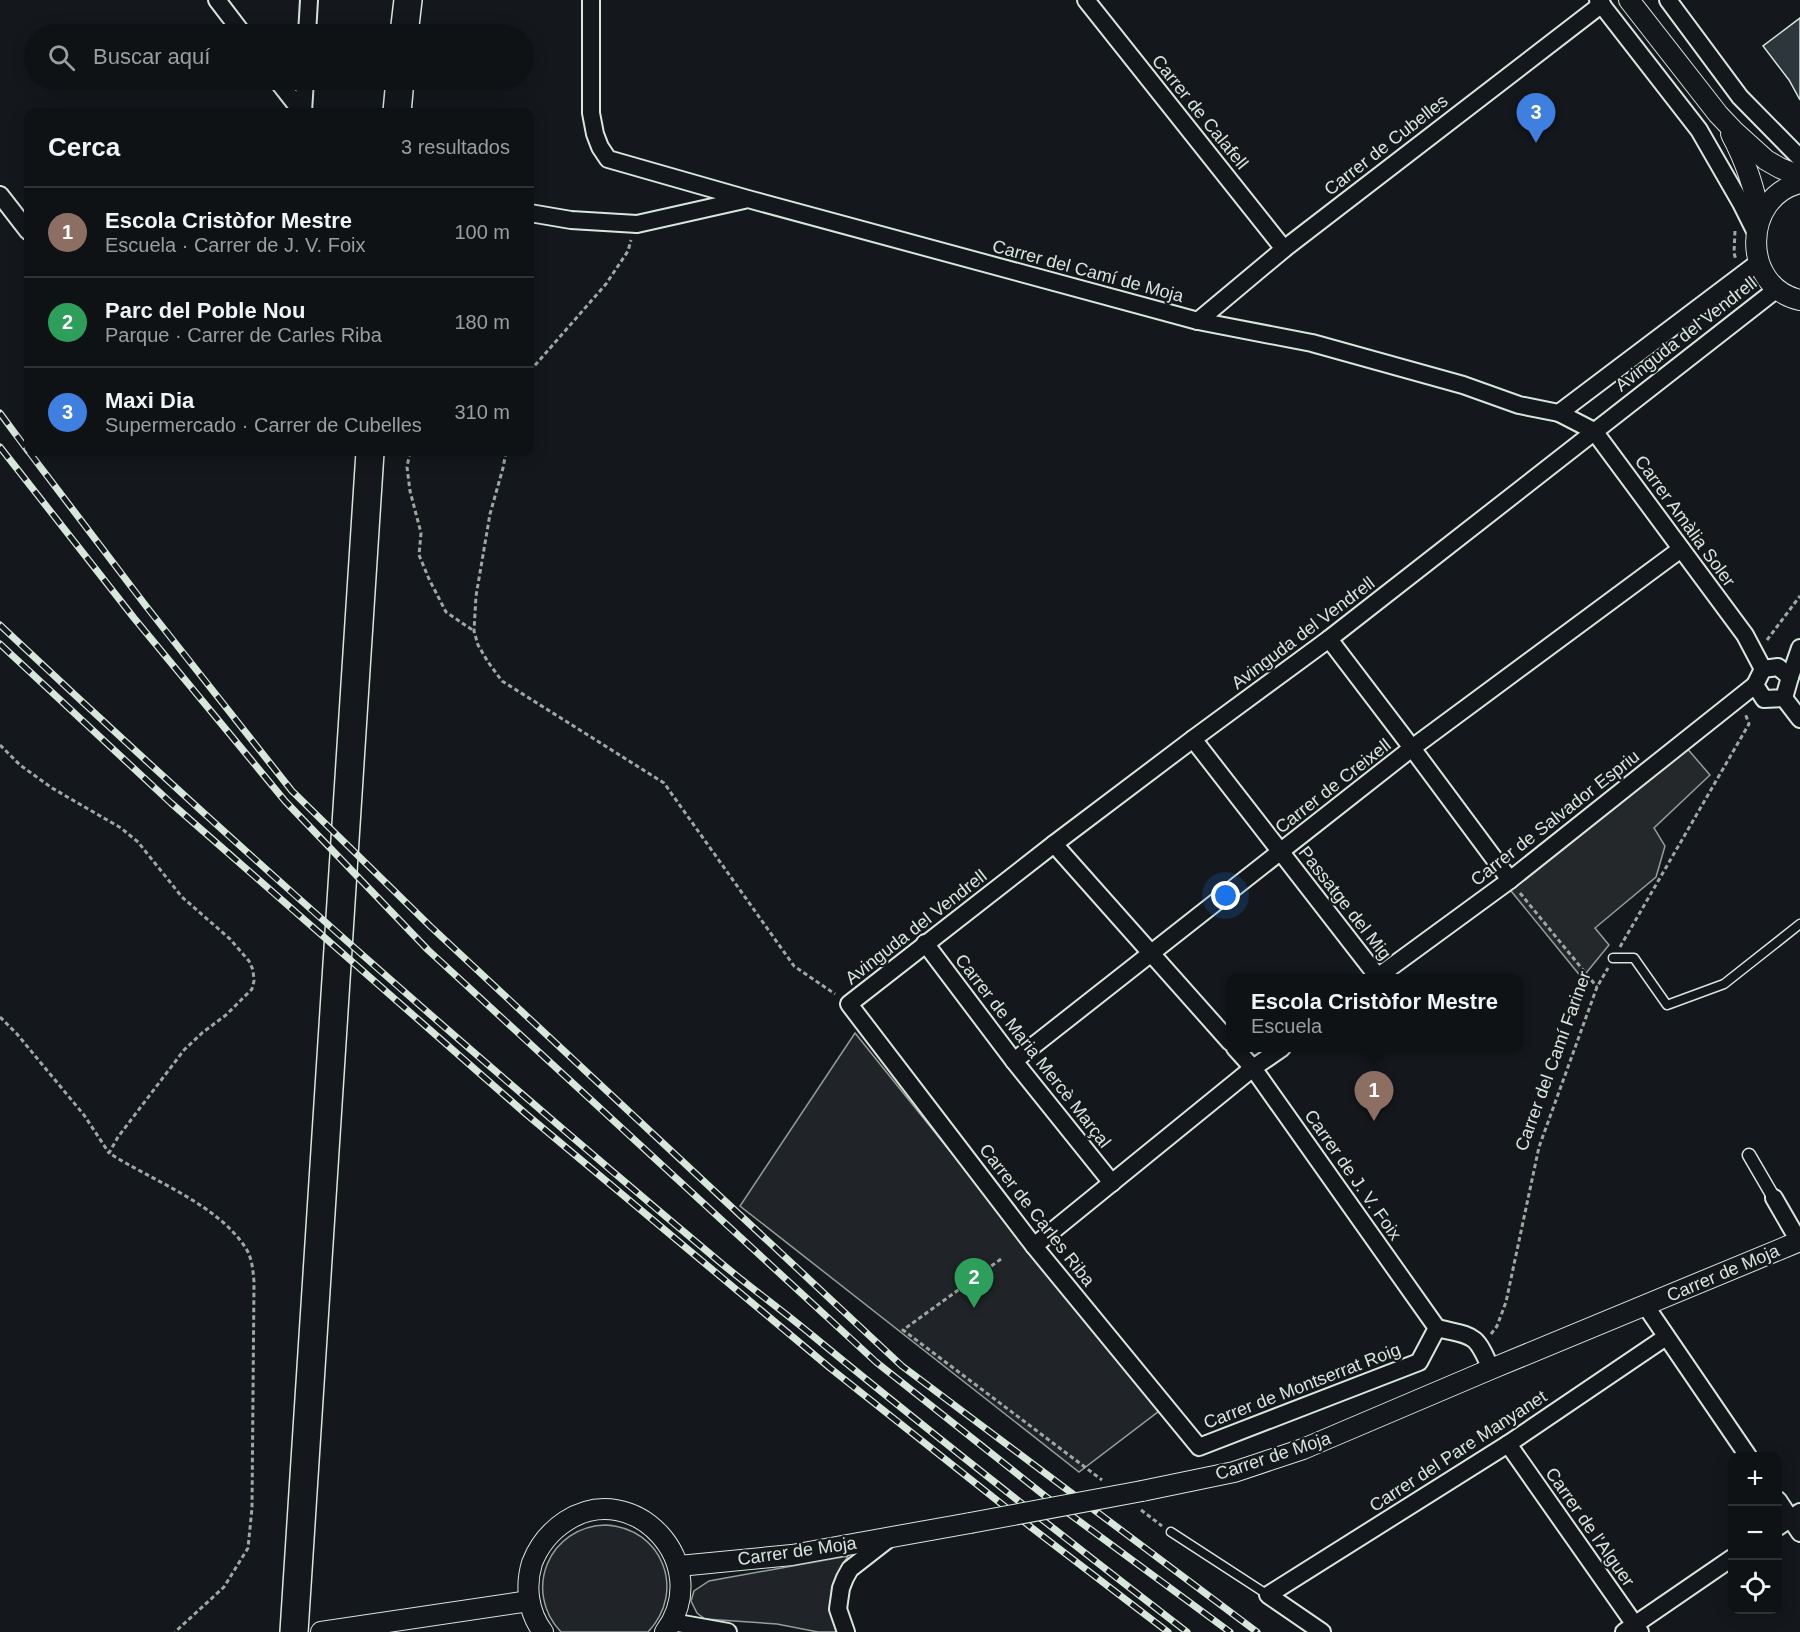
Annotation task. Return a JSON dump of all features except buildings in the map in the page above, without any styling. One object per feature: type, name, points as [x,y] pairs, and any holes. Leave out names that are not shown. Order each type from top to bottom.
[{"type":"highway","points":[[405,24],[408,0]]},
{"type":"highway","points":[[397,108],[399,90]]},
{"type":"highway","points":[[294,1632],[370,456]]},
{"type":"street","points":[[217,0],[235,24]]},
{"type":"street","points":[[308,24],[309,0]]},
{"type":"street","name":"Carrer del Camí de Moja","points":[[591,0],[591,113],[595,134],[608,159],[748,200],[1198,321],[1312,343],[1463,385],[1519,405],[1559,413]]},
{"type":"street","name":"Carrer de Calafell","points":[[1086,0],[1284,249]]},
{"type":"street","points":[[1629,0],[1718,114],[1735,132],[1766,160],[1800,176]]},
{"type":"street","points":[[1668,0],[1740,97],[1800,158]]},
{"type":"street","points":[[1600,2],[1699,130],[1758,226]]},
{"type":"street","name":"Carrer de Cubelles","points":[[1198,321],[1284,249],[1600,2]]},
{"type":"street","points":[[285,90],[300,108]]},
{"type":"street","points":[[303,108],[304,90]]},
{"type":"street","points":[[1718,114],[1742,156],[1757,200],[1758,226],[1755,248],[1759,262],[1766,277],[1777,288],[1793,299],[1800,300]]},
{"type":"street","points":[[1758,226],[1768,204],[1779,192],[1800,183]]},
{"type":"street","points":[[0,195],[24,226]]},
{"type":"street","points":[[534,214],[572,220],[637,224],[748,200]]},
{"type":"street","name":"Avinguda del Vendrell","points":[[1559,413],[1759,262]]},
{"type":"street","name":"Avinguda del Vendrell","points":[[849,1004],[1192,739],[1329,639],[1777,288]]},
{"type":"street","name":"Carrer Amàlia Soler","points":[[1559,413],[1594,431],[1745,635],[1763,669]]},
{"type":"street","name":"Carrer de Creixell","points":[[1014,1061],[1412,748],[1681,549]]},
{"type":"street","points":[[1329,639],[1510,880]]},
{"type":"street","points":[[1784,698],[1800,648]]},
{"type":"street","points":[[1784,698],[1764,699],[1755,685],[1763,669],[1778,666],[1790,677]]},
{"type":"street","name":"Carrer de Salvador Espriu","points":[[1382,974],[1510,880],[1755,685]]},
{"type":"street","points":[[1784,698],[1800,719]]},
{"type":"street","name":"Passatge del Mig","points":[[1192,739],[1374,974]]},
{"type":"street","points":[[1054,844],[1226,1037]]},
{"type":"street","name":"Carrer de Maria Mercè Marçal","points":[[925,944],[1014,1061],[1112,1183]]},
{"type":"street","name":"Carrer de Carles Riba","points":[[849,1004],[1034,1246],[1199,1447]]},
{"type":"street","name":"Carrer de J. V. Foix","points":[[1239,1052],[1253,1068],[1437,1328]]},
{"type":"street","points":[[1034,1246],[1274,1052]]},
{"type":"street","points":[[1749,1155],[1800,1241]]},
{"type":"street","name":"Carrer de Moja","points":[[678,1566],[792,1555],[970,1523],[1137,1497],[1234,1472],[1303,1449],[1491,1368],[1800,1241]]},
{"type":"street","points":[[1645,1305],[1745,1452]]},
{"type":"street","points":[[1437,1328],[1472,1336],[1481,1345],[1491,1368]]},
{"type":"street","name":"Carrer de Montserrat Roig","points":[[1199,1447],[1419,1362],[1437,1328]]},
{"type":"street","name":"Carrer del Pare Manyanet","points":[[1268,1595],[1508,1444],[1666,1337]]},
{"type":"street","name":"Carrer de l'Alguer","points":[[1508,1444],[1633,1629]]},
{"type":"street","points":[[1781,1506],[1800,1533]]},
{"type":"street","points":[[543,1632],[529,1601],[528,1575],[537,1550],[553,1530],[574,1515],[600,1510],[626,1512],[649,1524],[668,1542],[678,1566],[681,1585],[679,1604],[669,1627],[728,1632]]},
{"type":"street","points":[[846,1632],[838,1609],[845,1578],[850,1569],[891,1537]]},
{"type":"street","points":[[1633,1629],[1729,1560]]},
{"type":"street","points":[[1268,1595],[1322,1632]]},
{"type":"street","points":[[330,1630],[529,1601]]},
{"type":"lane","points":[[1613,958],[1634,958],[1667,1005],[1724,984],[1800,924]]},
{"type":"lane","points":[[1171,1532],[1268,1595]]},
{"type":"path","points":[[534,366],[606,284],[628,251],[637,224]]},
{"type":"path","points":[[409,456],[407,467],[410,491],[421,533],[419,555],[446,612],[474,631]]},
{"type":"path","points":[[505,456],[490,514],[476,596],[474,631],[478,645],[488,662],[502,681],[664,783],[794,966],[849,1004]]},
{"type":"path","name":"Carrer del Camí Fariner","points":[[1481,1345],[1497,1326],[1506,1302],[1539,1147],[1597,987],[1749,724]]},
{"type":"path","points":[[0,746],[20,765],[52,788],[121,828],[138,842],[182,897],[230,939],[253,970],[252,989],[226,1016],[202,1033],[184,1050],[109,1152]]},
{"type":"path","points":[[1510,880],[1597,987]]},
{"type":"path","points":[[0,1017],[72,1100],[109,1152],[179,1191],[218,1218],[246,1247],[252,1263],[254,1282],[252,1508],[248,1548],[224,1587],[175,1632]]},
{"type":"path","points":[[1001,1259],[903,1330],[1104,1482]]},
{"type":"path","points":[[1137,1497],[1171,1532]]},
{"type":"shaded area","points":[[1685,746],[1710,775],[1654,828],[1665,846],[1656,877],[1595,928],[1609,945],[1582,978],[1507,886]]},
{"type":"shaded area","points":[[855,1033],[1159,1411],[1079,1472],[740,1206]]},
{"type":"shaded area","points":[[606,1525],[625,1529],[642,1537],[654,1549],[663,1564],[667,1581],[666,1598],[660,1616],[648,1632],[561,1632],[549,1616],[544,1598],[543,1580],[548,1564],[556,1548],[569,1536],[586,1528]]},
{"type":"shaded area","points":[[848,1556],[837,1577],[833,1593],[834,1610],[840,1632],[818,1632],[777,1624],[705,1619],[697,1613],[691,1601],[694,1591],[709,1581]]},
{"type":"railway","points":[[0,413],[24,446]]},
{"type":"railway","points":[[0,447],[134,618],[285,801],[428,950],[876,1362],[1045,1496],[1230,1632]]},
{"type":"railway","points":[[32,456],[146,606],[292,791],[430,926],[902,1366],[1257,1632]]},
{"type":"railway","points":[[0,625],[266,869],[446,1029],[629,1185],[732,1272],[1187,1632]]},
{"type":"railway","points":[[0,644],[171,803],[526,1114],[830,1368],[1168,1632]]},
{"type":"place","name":"Maxi Dia","points":[[1536,143]]},
{"type":"place","name":"Escola Cristòfor Mestre","points":[[1374,1121]]},
{"type":"place","name":"Parc del Poble Nou","points":[[974,1308]]}]
